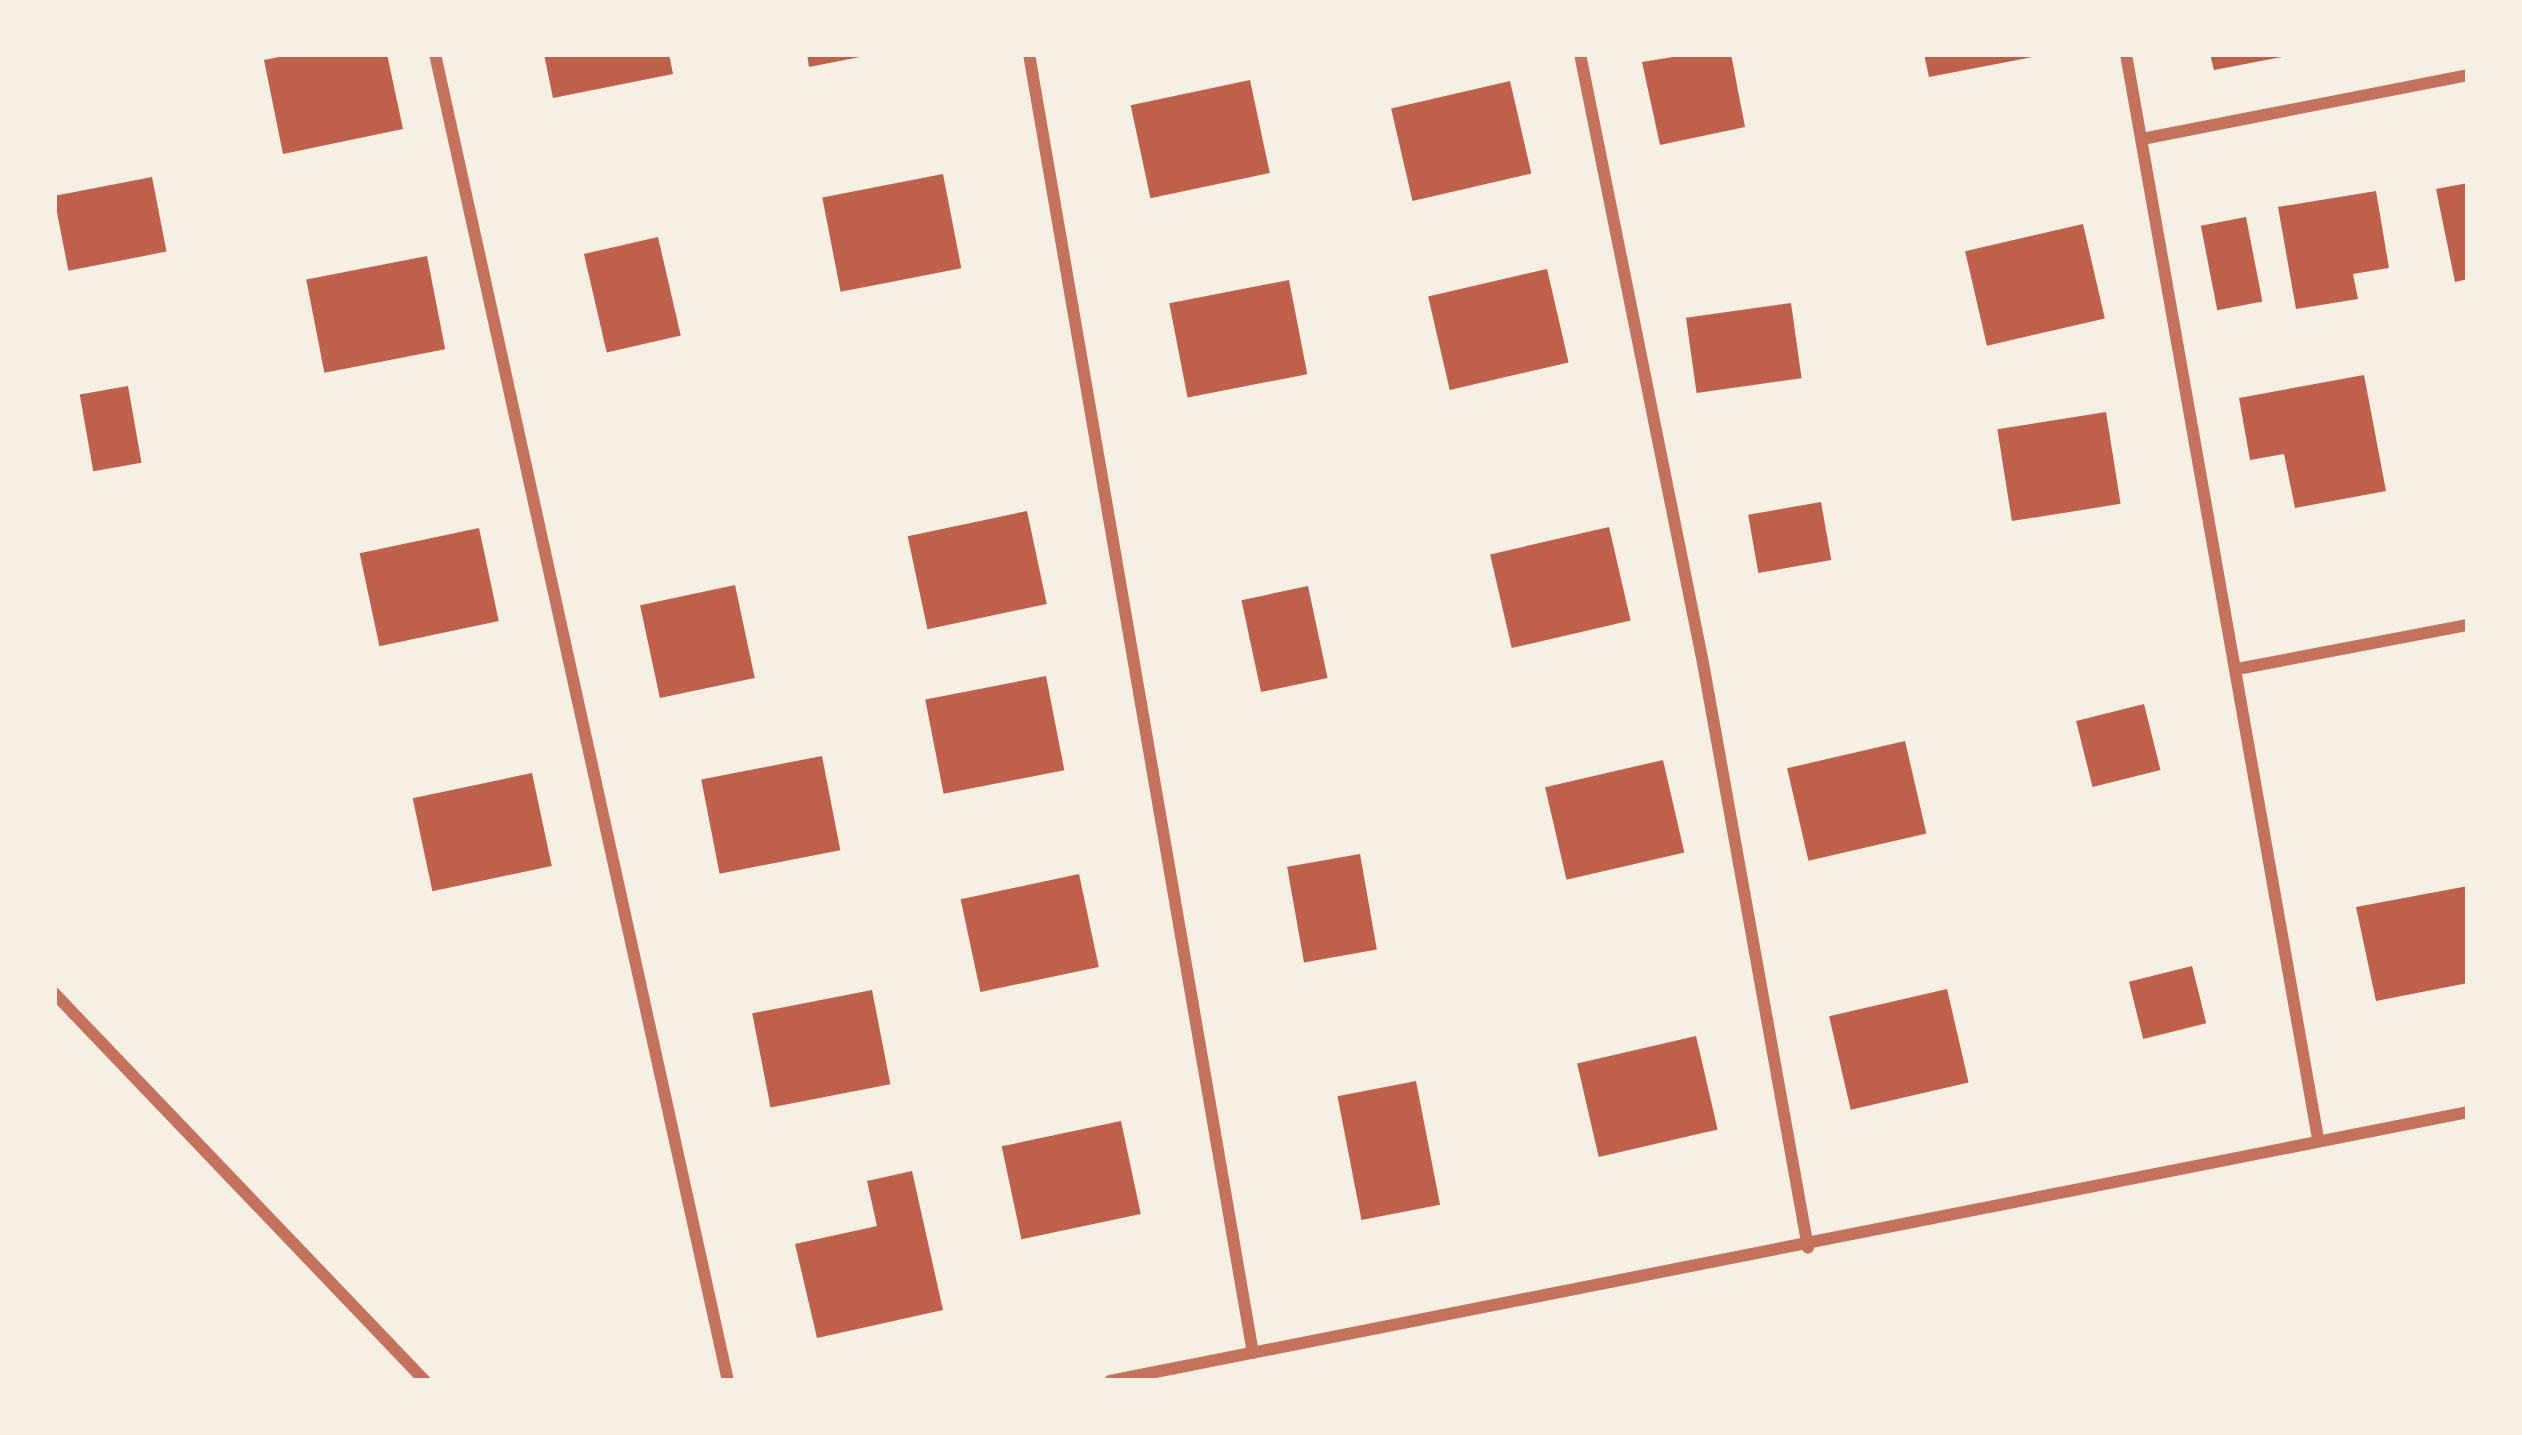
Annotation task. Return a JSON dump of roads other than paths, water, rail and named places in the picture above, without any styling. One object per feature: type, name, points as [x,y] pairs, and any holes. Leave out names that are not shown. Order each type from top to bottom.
[{"type":"street","points":[[435,54],[728,1381]]},
{"type":"street","points":[[1029,54],[1253,1353]]},
{"type":"street","points":[[1580,54],[1703,663],[1808,1248]]},
{"type":"street","points":[[2126,54],[2318,1139]]},
{"type":"street","points":[[2142,139],[2468,75]]},
{"type":"street","points":[[2237,669],[2468,626]]},
{"type":"street","points":[[54,993],[425,1381]]},
{"type":"street","points":[[1110,1381],[1808,1248],[2318,1139],[2468,1112]]}]
